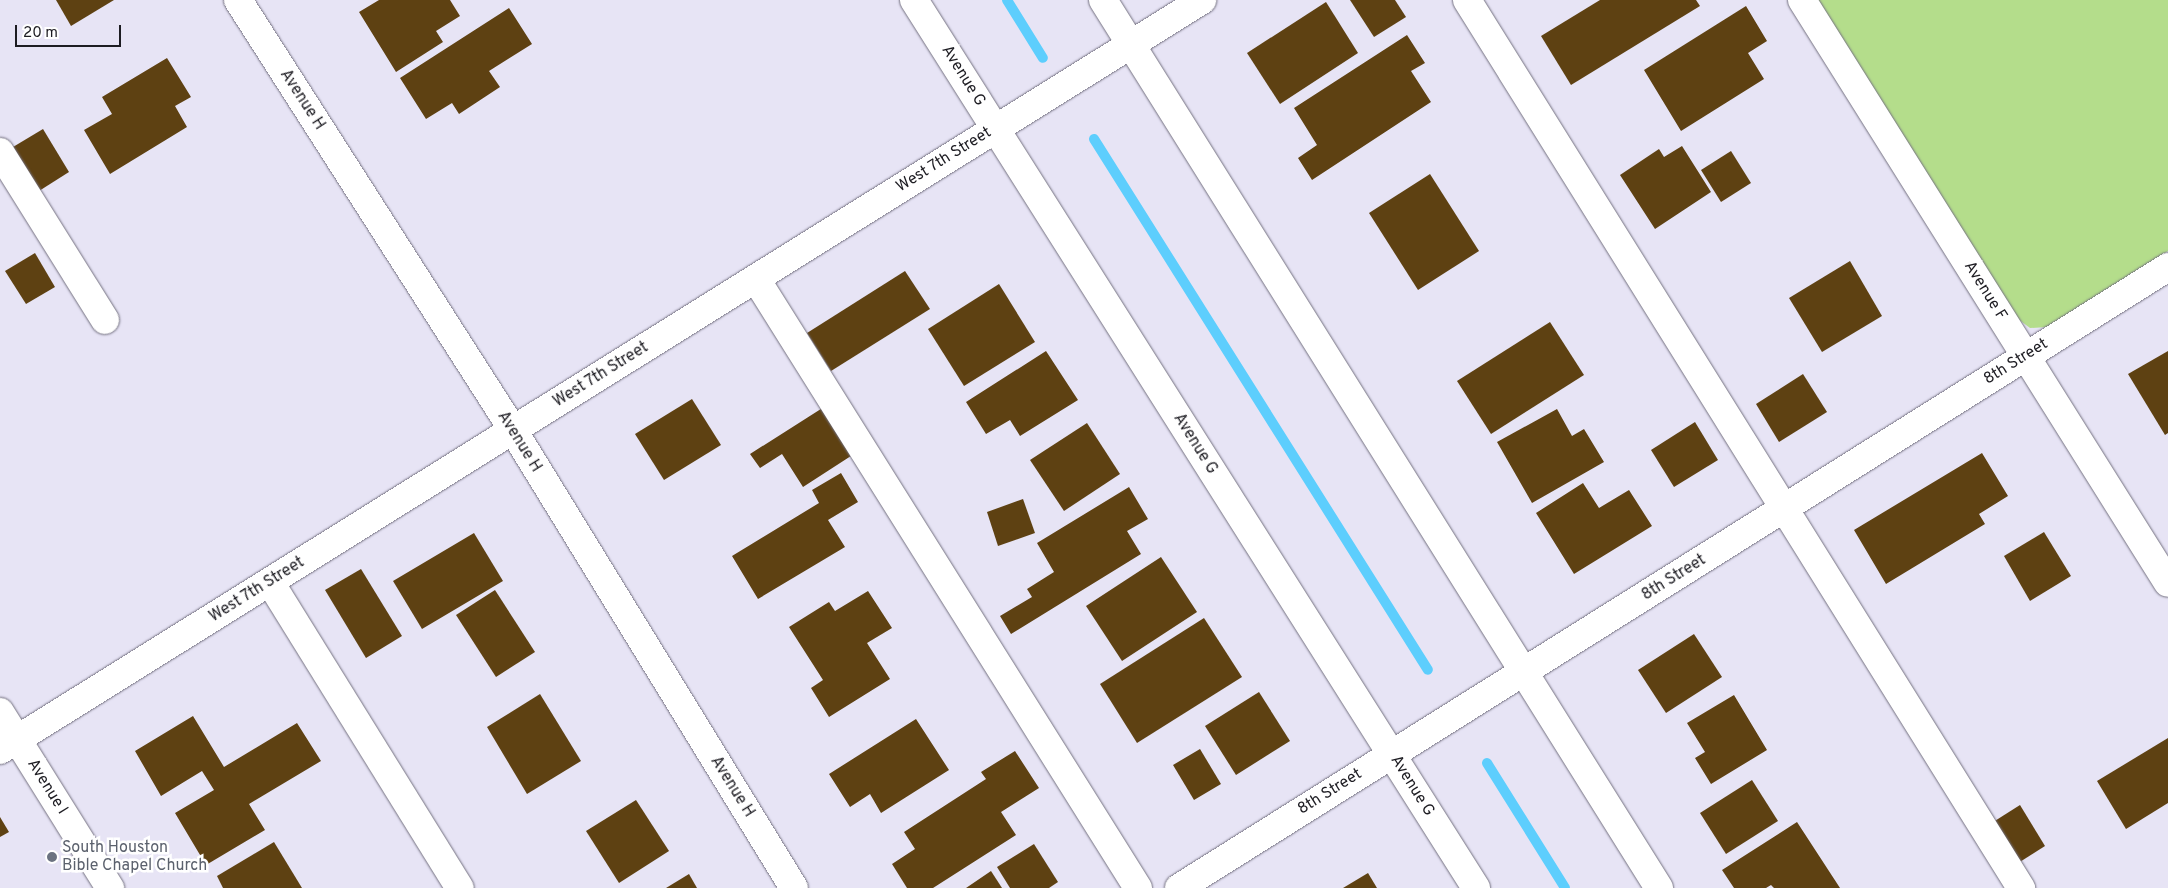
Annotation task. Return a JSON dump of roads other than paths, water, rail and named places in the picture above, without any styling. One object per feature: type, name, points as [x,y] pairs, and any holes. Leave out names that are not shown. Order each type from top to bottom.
[{"type":"street","name":"Avenue H","points":[[238,0],[512,430],[794,888]]},
{"type":"street","name":"Avenue G","points":[[914,0],[1476,888]]},
{"type":"street","points":[[1103,0],[1659,888]]},
{"type":"street","name":"West 7th Street","points":[[9,744],[1202,0]]},
{"type":"street","points":[[1467,0],[2021,888]]},
{"type":"street","name":"Avenue F","points":[[1802,0],[2168,583]]},
{"type":"street","points":[[0,152],[105,320]]},
{"type":"street","name":"8th Street","points":[[1179,888],[2168,267]]},
{"type":"street","points":[[756,279],[1138,888]]},
{"type":"street","points":[[270,582],[460,888]]},
{"type":"street","name":"Avenue I","points":[[0,712],[9,744],[110,888]]},
{"type":"waterway","points":[[1007,0],[1043,58]]},
{"type":"waterway","points":[[1094,139],[1428,670]]},
{"type":"waterway","points":[[1487,763],[1565,888]]},
{"type":"place","name":"South Houston Bible Chapel Church","points":[[52,857]]}]
